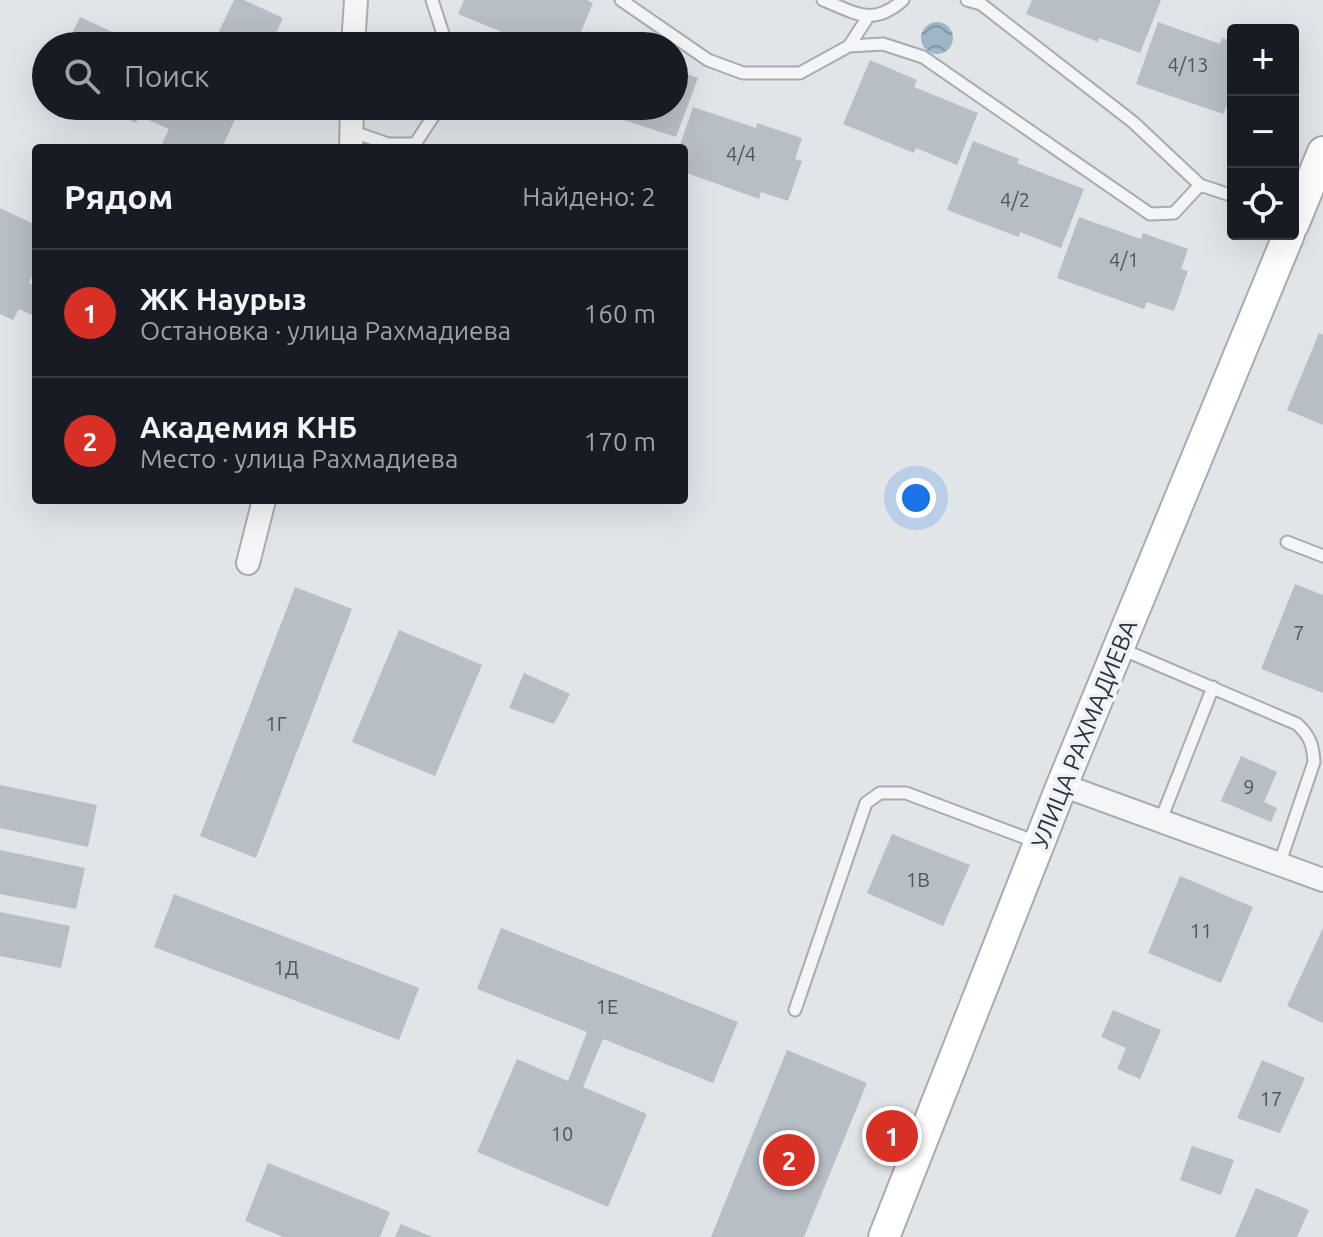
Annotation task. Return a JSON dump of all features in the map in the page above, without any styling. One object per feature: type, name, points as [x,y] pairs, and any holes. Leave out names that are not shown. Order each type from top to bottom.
[{"type":"street","points":[[354,32],[356,0]]},
{"type":"street","name":"УЛИЦА РАХМАДИЕВА","points":[[1299,209],[1323,152]]},
{"type":"street","name":"УЛИЦА РАХМАДИЕВА","points":[[884,1237],[1062,785],[1286,240]]},
{"type":"street","points":[[248,563],[263,504]]},
{"type":"street","points":[[1062,785],[1323,880]]},
{"type":"lane","points":[[432,0],[442,32]]},
{"type":"lane","points":[[621,0],[667,32]]},
{"type":"lane","points":[[823,0],[868,17],[888,13],[903,0]]},
{"type":"lane","points":[[967,0],[981,4],[1133,122],[1200,185],[1227,194]]},
{"type":"lane","points":[[849,46],[868,17]]},
{"type":"lane","points":[[688,46],[708,60],[743,73],[800,73],[849,46],[883,44],[923,57],[1150,214],[1174,213],[1200,185]]},
{"type":"lane","points":[[351,139],[415,144],[431,120]]},
{"type":"lane","points":[[1287,542],[1323,556]]},
{"type":"lane","points":[[1118,648],[1297,724],[1313,744],[1314,762],[1279,865]]},
{"type":"lane","points":[[1160,822],[1213,687]]},
{"type":"lane","points":[[795,1010],[866,803],[880,793],[906,793],[1039,843]]},
{"type":"water","points":[[937,22],[948,27],[953,38],[948,49],[937,54],[926,49],[921,38],[926,27]]},
{"type":"building","points":[[234,0],[244,0],[283,18],[276,32],[219,32]]},
{"type":"building","points":[[464,0],[587,0],[593,3],[581,32],[502,32],[458,14]]},
{"type":"building","points":[[1032,0],[1161,0],[1140,53],[1099,38],[1098,42],[1026,14]]},
{"type":"building","points":[[80,17],[113,32],[73,32]]},
{"type":"building","points":[[1158,22],[1220,44],[1222,38],[1227,40],[1227,107],[1223,114],[1136,84]]},
{"type":"building","points":[[870,60],[917,80],[914,87],[978,113],[957,165],[916,148],[914,153],[843,124]]},
{"type":"building","points":[[688,74],[698,78],[688,105]]},
{"type":"building","points":[[693,107],[756,128],[757,123],[802,138],[795,159],[802,161],[788,201],[761,192],[759,199],[688,173],[688,144],[680,144]]},
{"type":"building","points":[[148,120],[235,120],[224,144],[162,144],[169,129]]},
{"type":"building","points":[[624,120],[682,120],[676,137]]},
{"type":"building","points":[[973,141],[1019,159],[1017,163],[1084,189],[1061,248],[1020,232],[1019,237],[947,210]]},
{"type":"building","points":[[0,208],[32,223],[32,277],[29,283],[32,284],[32,315],[19,309],[13,320],[0,314]]},
{"type":"building","points":[[1079,217],[1141,239],[1143,233],[1188,249],[1181,269],[1188,271],[1174,311],[1147,302],[1144,309],[1057,278]]},
{"type":"building","points":[[1319,333],[1323,335],[1323,425],[1287,410]]},
{"type":"building","points":[[1295,584],[1323,595],[1323,693],[1261,669]]},
{"type":"building","points":[[295,587],[352,609],[256,858],[200,836]]},
{"type":"building","points":[[399,630],[482,665],[435,776],[352,742]]},
{"type":"building","points":[[524,673],[570,694],[554,724],[509,708]]},
{"type":"building","points":[[1241,756],[1277,772],[1264,802],[1277,808],[1271,822],[1221,801]]},
{"type":"building","points":[[0,785],[97,805],[88,847],[0,828]]},
{"type":"building","points":[[892,834],[970,865],[943,926],[867,893]]},
{"type":"building","points":[[0,850],[85,868],[76,909],[0,894]]},
{"type":"building","points":[[1180,876],[1253,907],[1221,983],[1148,953]]},
{"type":"building","points":[[174,894],[419,988],[399,1040],[154,947]]},
{"type":"building","points":[[0,912],[70,926],[61,968],[0,956]]},
{"type":"building","points":[[501,928],[738,1022],[713,1083],[603,1039],[583,1087],[647,1114],[608,1207],[477,1152],[517,1059],[568,1081],[587,1032],[477,989]]},
{"type":"building","points":[[1323,928],[1323,1023],[1287,1006]]},
{"type":"building","points":[[1113,1010],[1161,1030],[1140,1079],[1117,1069],[1126,1048],[1101,1037]]},
{"type":"building","points":[[787,1050],[867,1083],[804,1237],[711,1237]]},
{"type":"building","points":[[1262,1060],[1305,1078],[1280,1133],[1237,1118]]},
{"type":"building","points":[[1192,1146],[1234,1160],[1221,1195],[1180,1180]]},
{"type":"building","points":[[268,1163],[390,1212],[380,1237],[283,1237],[245,1221]]},
{"type":"building","points":[[1256,1188],[1309,1210],[1297,1237],[1235,1237]]},
{"type":"building","points":[[401,1224],[432,1237],[395,1237]]},
{"type":"place","name":"ЖК Наурыз","points":[[892,1136]]},
{"type":"place","name":"Академия КНБ","points":[[789,1160]]}]
